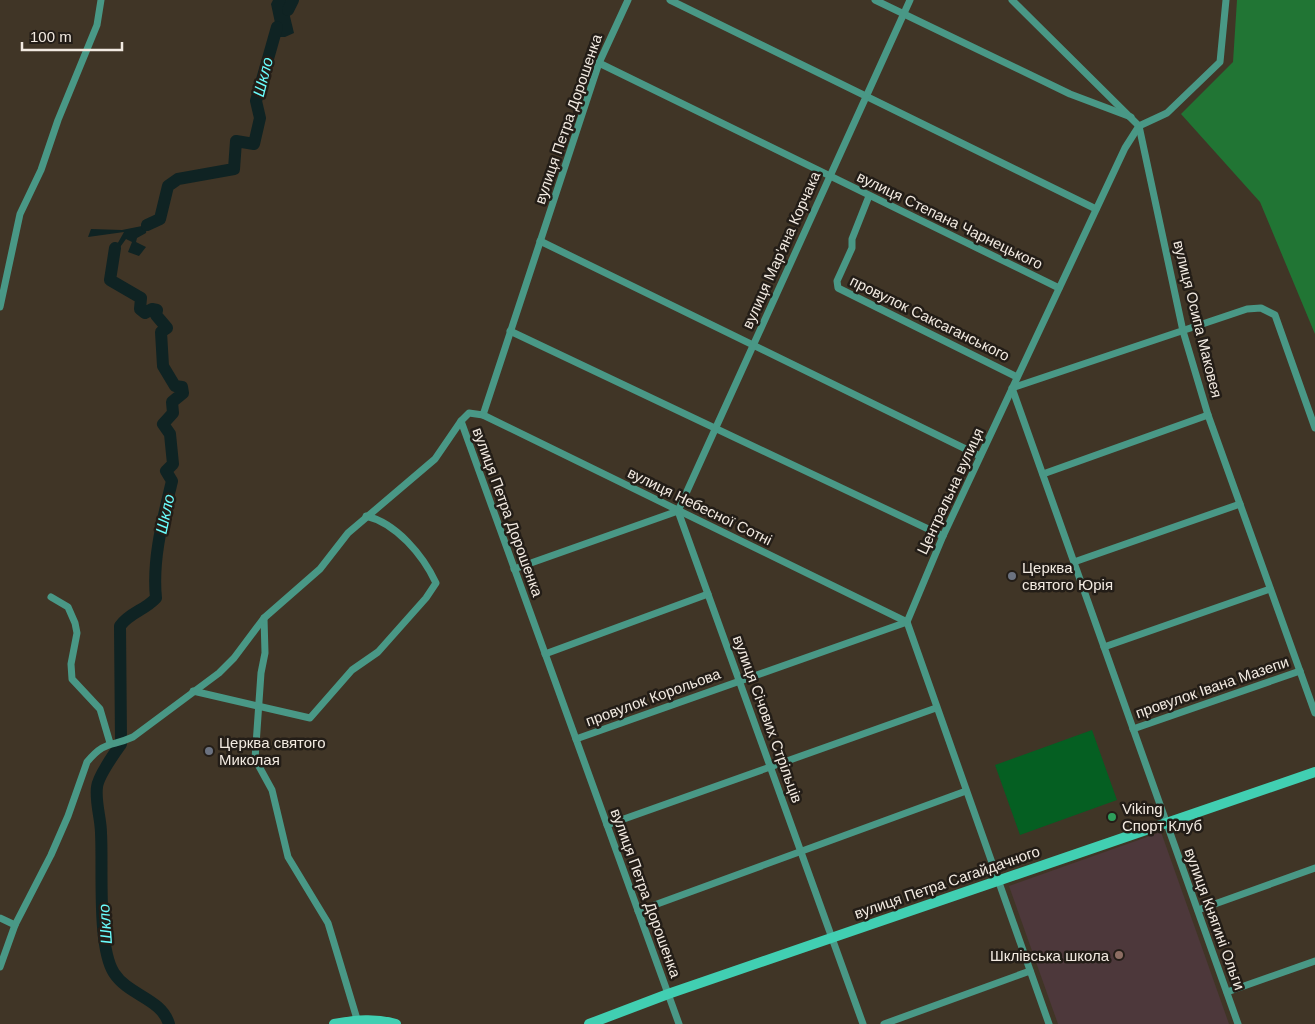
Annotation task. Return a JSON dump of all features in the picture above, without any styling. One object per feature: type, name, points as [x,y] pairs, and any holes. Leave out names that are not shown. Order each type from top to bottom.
[{"type":"street","points":[[0,307],[20,214],[42,170],[58,120],[91,41],[97,25],[101,0]]},
{"type":"street","name":"вулиця Петра Дорошенка","points":[[628,0],[599,63],[482,414],[469,413],[460,421],[678,1024]]},
{"type":"street","points":[[670,0],[1096,209]]},
{"type":"street","points":[[874,0],[1070,94],[1132,118]]},
{"type":"street","name":"вулиця Мар'яна Корчака","points":[[678,511],[910,0]]},
{"type":"street","points":[[1012,0],[1140,126],[1167,113],[1220,62],[1226,0]]},
{"type":"street","name":"вулиця Степана Чарнецького","points":[[599,63],[1059,288]]},
{"type":"street","name":"Центральна вулиця","points":[[907,622],[943,536],[1124,148],[1140,126]]},
{"type":"street","name":"вулиця Осипа Маковея","points":[[1140,126],[1183,331],[1208,415],[1315,713]]},
{"type":"street","name":"провулок Саксаганського","points":[[869,196],[852,239],[852,248],[837,281],[838,288],[1017,377]]},
{"type":"street","points":[[540,241],[980,456]]},
{"type":"street","points":[[1012,388],[1247,309],[1261,308],[1275,315],[1315,428]]},
{"type":"street","points":[[510,331],[943,536]]},
{"type":"street","name":"вулиця Княгині Ольги","points":[[1012,388],[1238,1024]]},
{"type":"street","name":"вулиця Небесної Сотні","points":[[482,414],[907,622]]},
{"type":"street","points":[[1043,474],[1208,415]]},
{"type":"street","points":[[0,967],[15,925],[51,855],[88,762],[96,752],[110,743],[122,742],[133,737],[219,673],[234,658],[264,618],[320,570],[348,532],[435,459],[460,421]]},
{"type":"street","points":[[1074,562],[1240,504]]},
{"type":"street","points":[[514,569],[678,511]]},
{"type":"street","name":"вулиця Січових Стрільців","points":[[678,511],[863,1024]]},
{"type":"street","points":[[193,691],[310,718],[352,670],[378,652],[426,598],[436,583],[430,571],[409,544],[379,519],[366,516]]},
{"type":"street","points":[[1104,646],[1270,589]]},
{"type":"street","points":[[545,654],[708,594]]},
{"type":"street","points":[[51,597],[68,607],[75,623],[78,633],[71,664],[72,679],[100,709],[110,743]]},
{"type":"street","points":[[264,618],[265,653],[261,673],[255,759],[272,790],[288,857],[328,923],[357,1019]]},
{"type":"street","points":[[907,622],[1049,1024]]},
{"type":"street","name":"провулок Корольова","points":[[576,739],[907,622]]},
{"type":"street","name":"провулок Івана Мазепи","points":[[1134,729],[1300,671]]},
{"type":"street","points":[[607,825],[936,708]]},
{"type":"street","name":"вулиця Петра Сагайдачного","points":[[589,1024],[668,994],[832,937],[1315,772]]},
{"type":"street","points":[[638,911],[966,791]]},
{"type":"street","points":[[1198,910],[1315,868]]},
{"type":"street","points":[[0,918],[15,925]]},
{"type":"street","points":[[1227,992],[1315,961]]},
{"type":"street","points":[[884,1024],[1030,971]]},
{"type":"street","points":[[334,1024],[357,1019],[381,1020],[396,1024]]},
{"type":"shaded area","name":"Шклівська школа","points":[[1161,832],[1229,1024],[1058,1024],[1009,886]]},
{"type":"green space","points":[[1237,0],[1315,0],[1315,334],[1260,202],[1181,114],[1233,62]]},
{"type":"green space","points":[[1092,730],[1117,800],[1020,835],[995,765]]},
{"type":"water","points":[[273,0],[286,0],[294,33],[285,37],[278,37],[271,4]]},
{"type":"water","points":[[147,225],[146,233],[137,238],[136,242],[146,247],[139,256],[128,252],[132,242],[126,239],[118,250],[115,248],[124,232],[88,237],[91,229],[122,230]]},
{"type":"waterway","name":"Шкло","points":[[288,10],[293,0]]},
{"type":"waterway","name":"Шкло","points":[[147,225],[160,219],[168,186],[178,179],[234,169],[236,141],[254,144],[260,118],[256,101],[277,27]]},
{"type":"waterway","name":"Шкло","points":[[115,248],[110,280],[141,298],[140,309],[145,313],[152,309],[157,310],[156,315],[167,328],[161,332],[163,366],[175,386],[182,387],[183,393],[172,402],[173,413],[163,424],[170,434],[173,464],[166,471],[172,481],[157,554],[156,598],[120,626],[121,741]]},
{"type":"waterway","name":"Шкло","points":[[121,744],[103,771],[97,787],[101,828],[102,906],[105,945],[109,961],[120,981],[159,1008],[169,1024]]},
{"type":"place","name":"Церква святого Юрія","points":[[1012,576]]},
{"type":"place","name":"Церква святого Миколая","points":[[209,751]]},
{"type":"place","name":"Viking Спорт Клуб","points":[[1112,817]]},
{"type":"place","name":"Шклівська школа","points":[[1119,955]]}]
